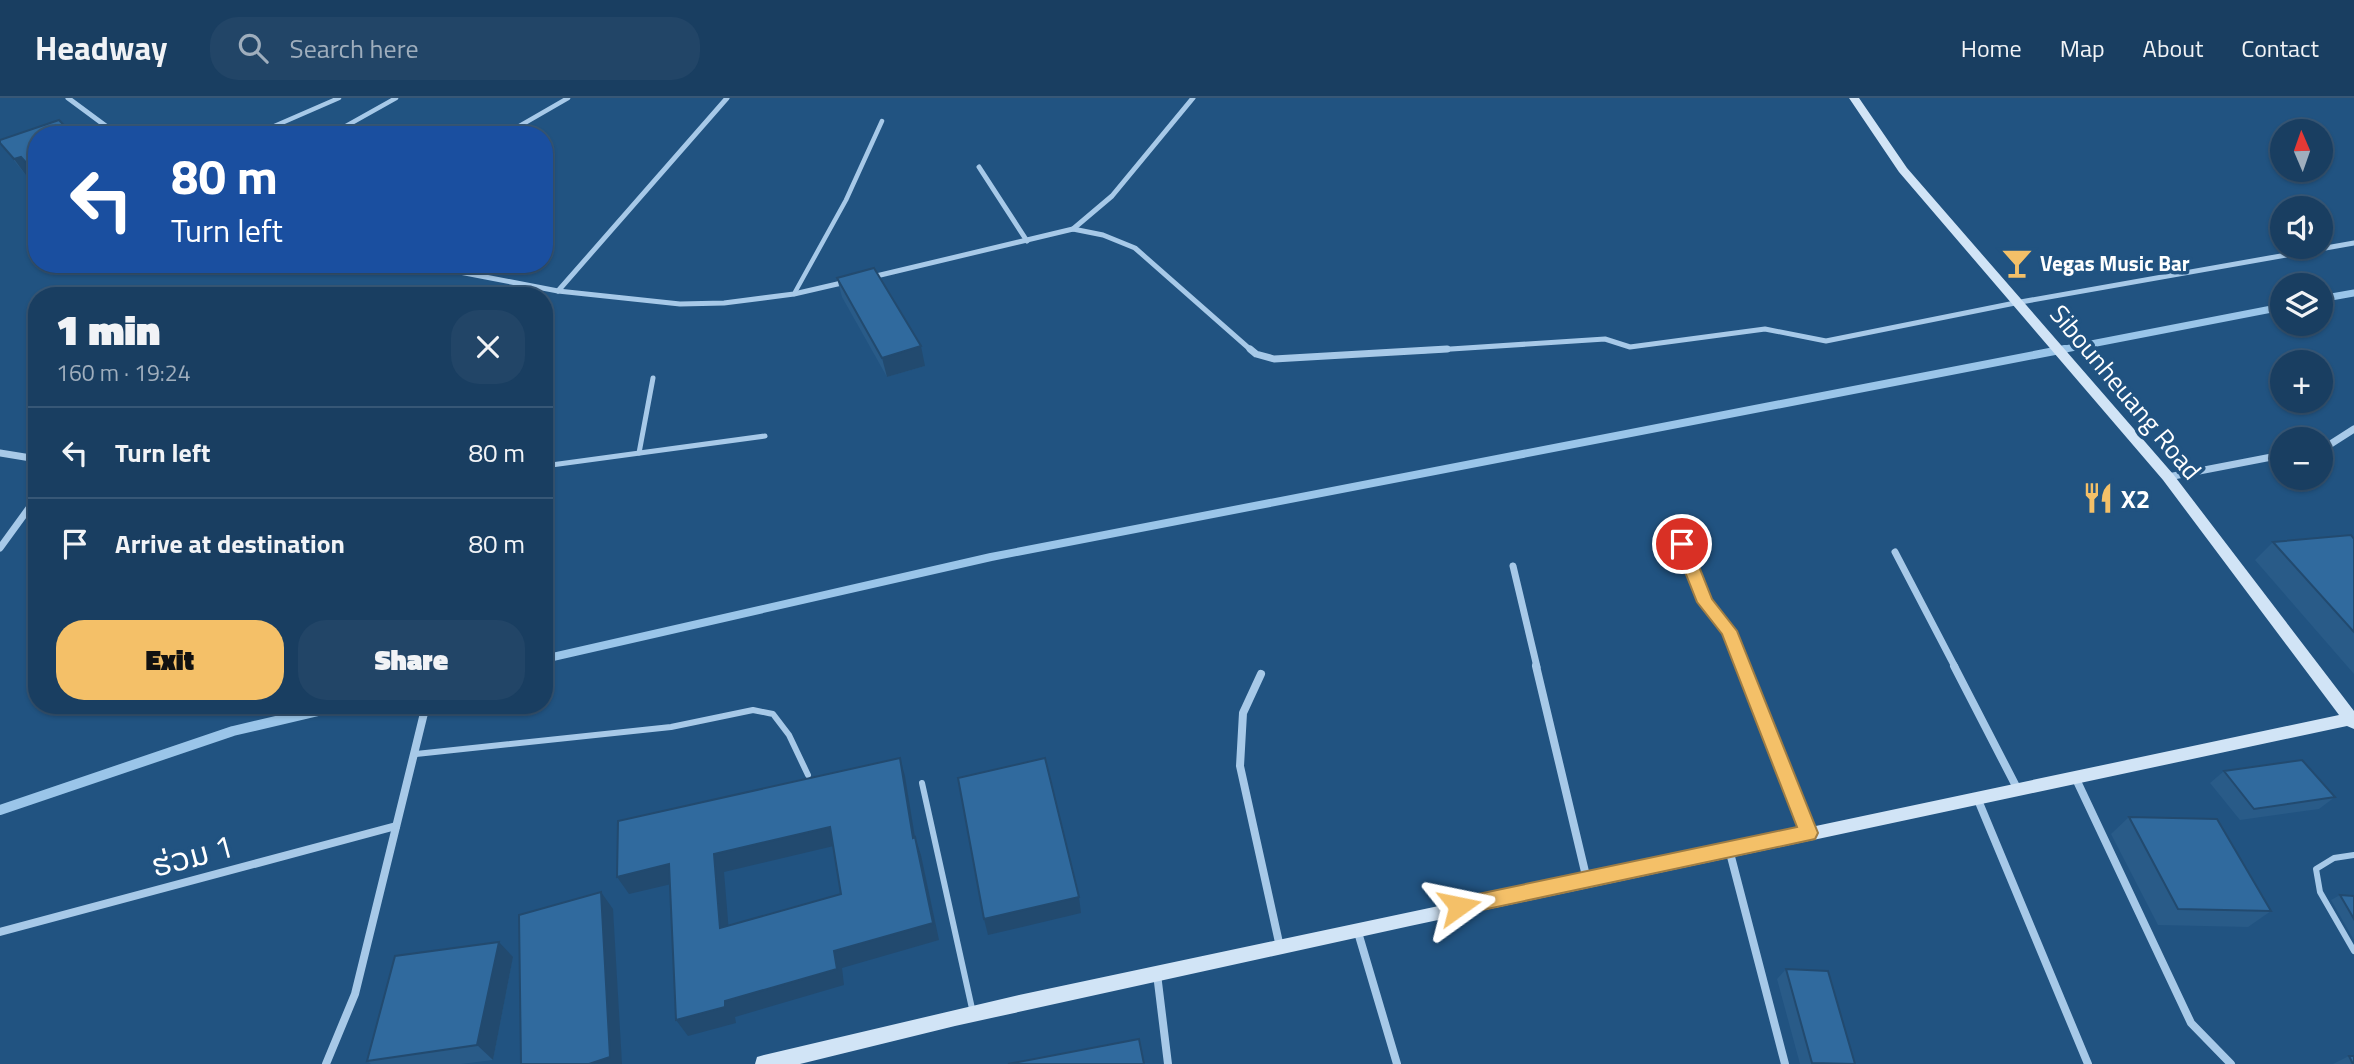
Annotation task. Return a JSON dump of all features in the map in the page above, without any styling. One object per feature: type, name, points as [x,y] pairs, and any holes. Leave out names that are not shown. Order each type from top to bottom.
[{"type":"street","points":[[68,98],[106,126]]},
{"type":"street","points":[[558,291],[727,98]]},
{"type":"street","points":[[553,290],[680,304],[724,303],[794,295],[1073,229],[1112,196],[1193,98]]},
{"type":"street","name":"Sibounheuang Road","points":[[1854,98],[1903,170],[2015,303],[2168,477],[2353,720]]},
{"type":"street","points":[[979,167],[1027,241]]},
{"type":"street","points":[[1073,229],[1103,235],[1135,248],[1256,354],[1275,359],[1605,339],[1630,346],[1645,346],[1765,329],[1777,329],[1804,339],[1826,341],[2015,303],[2354,243]]},
{"type":"street","points":[[463,273],[533,287]]},
{"type":"street","points":[[2333,442],[2354,429]]},
{"type":"street","points":[[0,453],[28,458]]},
{"type":"street","points":[[2168,477],[2270,457]]},
{"type":"street","points":[[0,548],[28,509]]},
{"type":"street","points":[[1682,544],[1705,602],[1729,631],[1809,833]]},
{"type":"street","points":[[1895,552],[2018,791]]},
{"type":"street","points":[[1513,566],[1587,880]]},
{"type":"street","points":[[1261,674],[1243,713],[1240,765],[1280,947]]},
{"type":"street","points":[[326,1064],[355,993],[424,714]]},
{"type":"street","points":[[764,1064],[863,1038],[1357,928],[2353,720]]},
{"type":"street","points":[[2076,779],[2191,1023],[2231,1064]]},
{"type":"street","points":[[1978,800],[2088,1064]]},
{"type":"street","name":"ຮ່ວມ 1","points":[[0,932],[396,826]]},
{"type":"street","points":[[1728,849],[1785,1064]]},
{"type":"street","points":[[1357,928],[1397,1064]]},
{"type":"street","points":[[1157,974],[1168,1064]]},
{"type":"lane","points":[[275,126],[339,98]]},
{"type":"lane","points":[[346,126],[396,98]]},
{"type":"lane","points":[[520,126],[568,98]]},
{"type":"lane","points":[[794,295],[846,200],[882,121]]},
{"type":"lane","points":[[639,453],[653,378]]},
{"type":"lane","points":[[553,465],[765,436]]},
{"type":"lane","points":[[416,754],[671,727],[753,710],[773,714],[789,735],[808,775]]},
{"type":"lane","points":[[922,783],[974,1014]]},
{"type":"lane","points":[[2354,855],[2334,858],[2316,869],[2320,892],[2354,951]]},
{"type":"building","points":[[59,120],[65,126],[41,126]]},
{"type":"building","points":[[28,131],[28,165],[21,157],[14,159],[0,140]]},
{"type":"building","points":[[874,268],[921,346],[882,358],[837,278]]},
{"type":"building","points":[[2351,535],[2354,539],[2354,632],[2273,542]]},
{"type":"building","points":[[900,758],[913,838],[915,837],[933,923],[834,951],[837,969],[725,1001],[725,1007],[676,1020],[669,864],[617,877],[618,821]],"holes":[[[830,827],[841,894],[720,928],[714,854]]]},
{"type":"building","points":[[1045,758],[1079,897],[984,919],[958,778]]},
{"type":"building","points":[[2302,760],[2335,797],[2254,809],[2224,771]]},
{"type":"building","points":[[2129,817],[2217,819],[2271,911],[2178,909]]},
{"type":"building","points":[[601,892],[610,1057],[589,1064],[521,1064],[519,915]]},
{"type":"building","points":[[2340,895],[2354,896],[2354,919]]},
{"type":"building","points":[[499,942],[477,1045],[367,1061],[395,956]]},
{"type":"building","points":[[1786,969],[1828,971],[1855,1064],[1812,1063]]},
{"type":"building","points":[[1139,1039],[1144,1064],[1008,1064]]},
{"type":"waterway","points":[[2333,297],[2354,293]]},
{"type":"waterway","points":[[2055,351],[2270,309]]},
{"type":"waterway","points":[[553,657],[991,557],[2065,349]]},
{"type":"waterway","points":[[0,810],[233,731],[306,714]]},
{"type":"place","name":"Vegas Music Bar","points":[[2017,263]]},
{"type":"place","name":"X2","points":[[2098,498]]},
{"type":"route","points":[[1459,906],[1809,833],[1729,631],[1705,602],[1682,544]]}]
